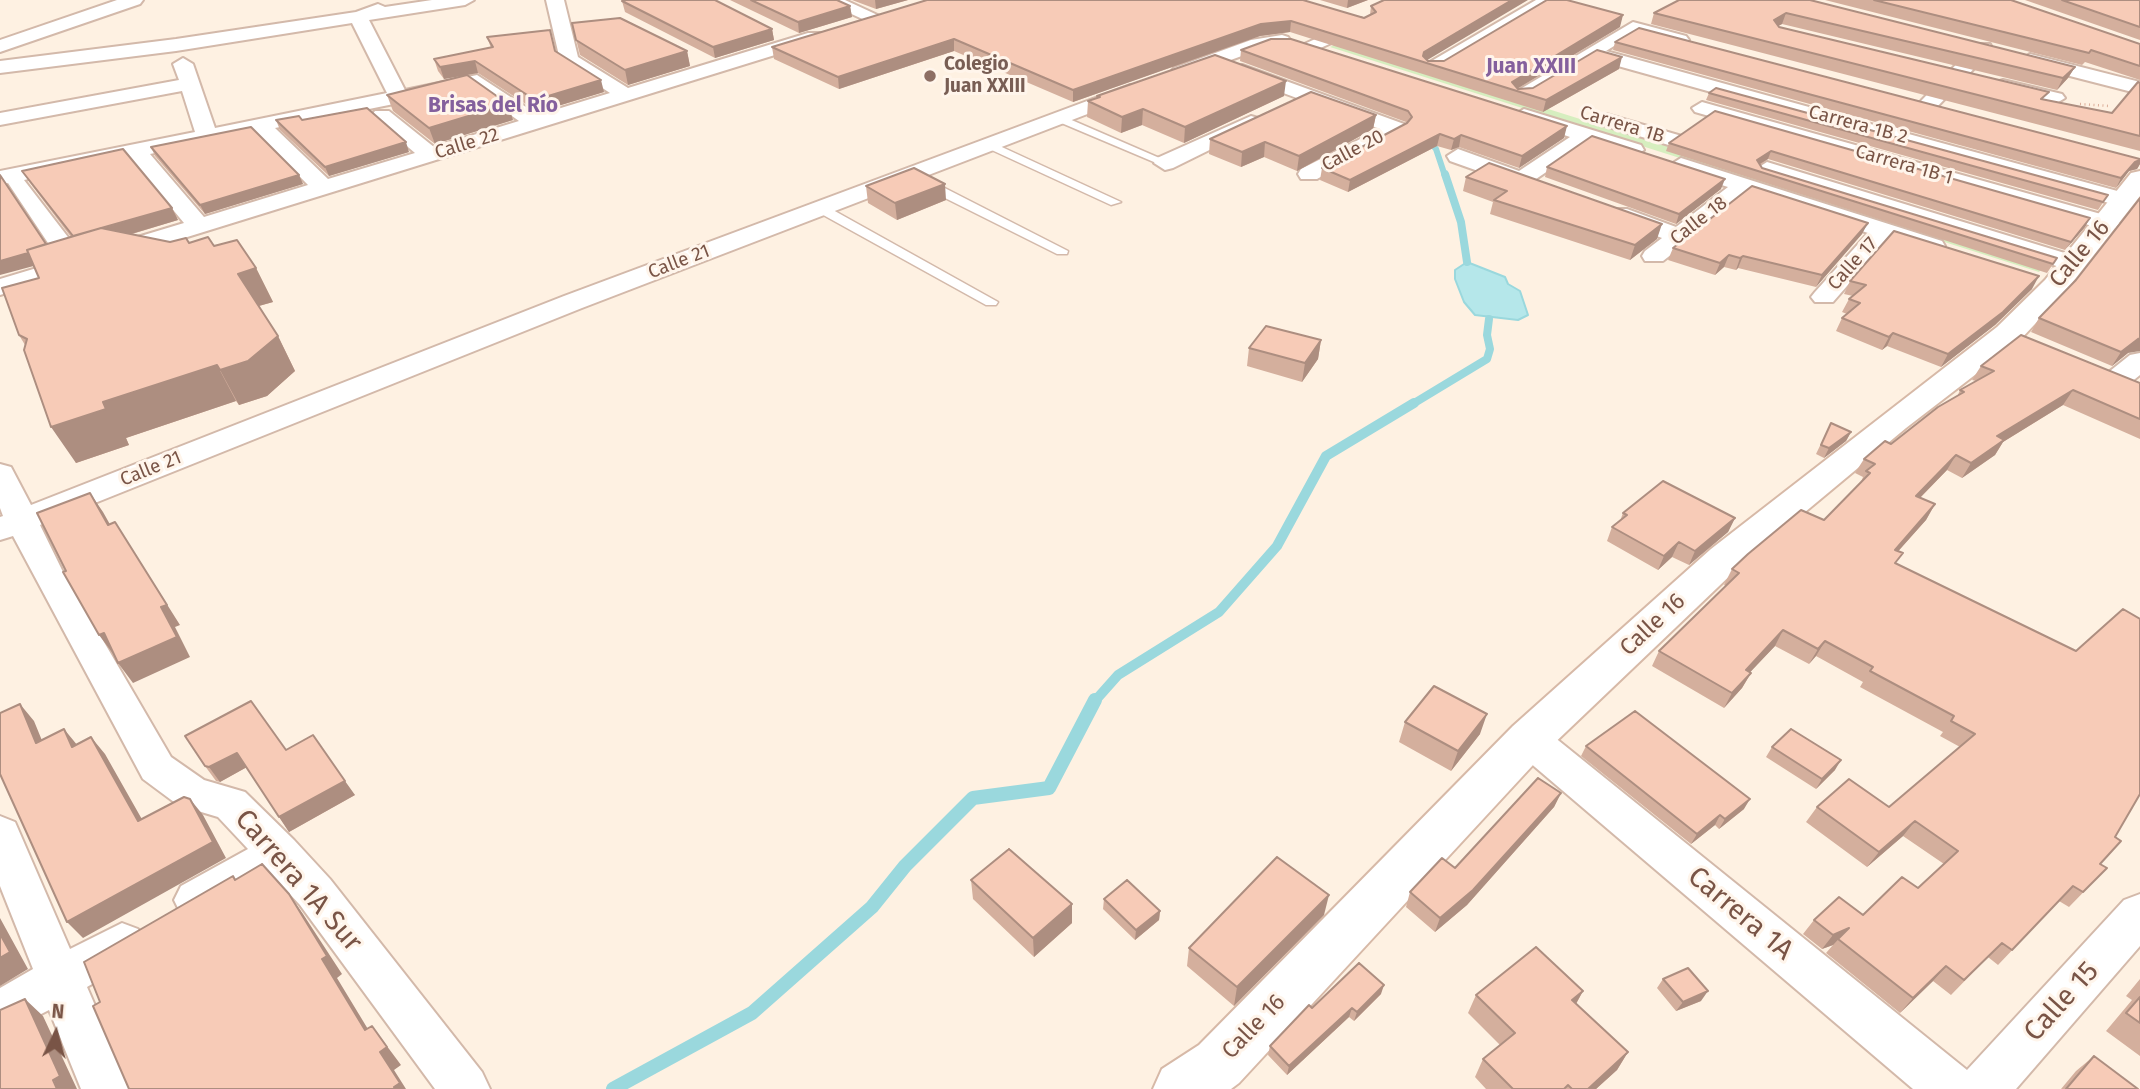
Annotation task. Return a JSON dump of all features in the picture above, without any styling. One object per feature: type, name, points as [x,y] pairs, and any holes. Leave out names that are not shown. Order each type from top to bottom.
[{"type":"street","points":[[0,46],[134,0]]},
{"type":"street","points":[[328,2],[367,14],[400,0]]},
{"type":"street","points":[[0,67],[176,45],[465,0]]},
{"type":"street","points":[[555,0],[569,60],[626,95]]},
{"type":"street","points":[[830,0],[875,18]]},
{"type":"street","points":[[1433,66],[1548,0]]},
{"type":"street","name":"Calle 22","points":[[0,287],[899,11]]},
{"type":"street","points":[[367,14],[399,97]]},
{"type":"street","points":[[1335,45],[1353,15]]},
{"type":"street","points":[[1507,96],[1591,53],[1633,27],[1700,45]]},
{"type":"street","points":[[772,30],[797,42]]},
{"type":"street","name":"Calle 21","points":[[10,525],[573,302],[1056,117],[1267,41],[1290,41],[1309,46],[1335,45]]},
{"type":"street","points":[[1958,42],[2140,88]]},
{"type":"street","points":[[1335,45],[1359,43]]},
{"type":"street","points":[[176,45],[207,137]]},
{"type":"street","points":[[1867,154],[1928,105],[1956,75],[1997,52]]},
{"type":"street","name":"Carrera 1B 2","points":[[1591,53],[1891,134],[2123,201]]},
{"type":"street","points":[[690,56],[713,68]]},
{"type":"street","points":[[1409,58],[1456,74]]},
{"type":"street","points":[[1213,61],[1307,96]]},
{"type":"street","points":[[1929,68],[2055,98]]},
{"type":"street","points":[[75,264],[9,181],[136,151],[477,81],[535,123]]},
{"type":"street","points":[[0,119],[189,84]]},
{"type":"street","points":[[1166,163],[1307,96]]},
{"type":"street","name":"Calle 20","points":[[1307,96],[1397,128],[1309,174]]},
{"type":"street","name":"Carrera 1B","points":[[1507,96],[1587,135],[1743,169],[1883,230],[1949,252]]},
{"type":"street","name":"Carrera 1B","points":[[1507,96],[1743,169],[2052,275]]},
{"type":"street","points":[[1901,98],[1953,112]]},
{"type":"street","name":"Carrera 1B 1","points":[[1702,108],[1867,154],[2123,201]]},
{"type":"street","points":[[382,115],[431,155]]},
{"type":"street","points":[[261,126],[324,188]]},
{"type":"street","points":[[1522,179],[1587,135]]},
{"type":"street","points":[[136,151],[199,226]]},
{"type":"street","points":[[1458,156],[1548,189]]},
{"type":"street","name":"Calle 18","points":[[1654,256],[1679,236],[1743,169]]},
{"type":"street","name":"Calle 16","points":[[1182,1089],[1219,1064],[1529,739],[1725,558],[1894,421],[2020,339],[2052,275],[2123,201]]},
{"type":"street","points":[[1601,207],[1679,236]]},
{"type":"street","name":"Calle 17","points":[[1824,297],[1883,230]]},
{"type":"street","points":[[2115,381],[2140,361]]},
{"type":"street","name":"Carrera 1A Sur","points":[[0,474],[10,525],[157,768],[192,793],[231,804],[279,853],[315,892],[465,1089]]},
{"type":"street","name":"Carrera 1A","points":[[1529,739],[1951,1089]]},
{"type":"street","points":[[0,834],[106,1089]]},
{"type":"street","points":[[0,1013],[279,853]]},
{"type":"street","name":"Calle 15","points":[[1983,1089],[2140,914]]},
{"type":"lane","points":[[1056,117],[1166,163]]},
{"type":"lane","points":[[987,144],[1115,202]]},
{"type":"lane","points":[[908,174],[1062,251]]},
{"type":"lane","points":[[820,208],[991,302]]},
{"type":"green space","points":[[1338,43],[2045,265],[2039,272],[1330,47]]},
{"type":"water","points":[[1467,262],[1505,277],[1508,284],[1520,291],[1528,315],[1518,320],[1475,315],[1464,302],[1455,279],[1455,270]]},
{"type":"building","points":[[715,0],[772,29],[713,47],[622,1]]},
{"type":"building","points":[[751,0],[837,0],[850,6],[798,22]]},
{"type":"building","points":[[927,0],[1303,0],[1364,18],[1376,12],[1371,6],[1384,0],[1512,0],[1424,52],[1423,56],[1428,61],[1444,61],[1547,0],[1567,0],[1623,15],[1512,82],[1518,89],[1533,88],[1597,50],[1622,57],[1546,100],[1291,21],[1261,24],[1073,90],[954,39],[838,77],[772,47]]},
{"type":"building","points":[[1679,0],[1810,0],[2075,67],[2063,78],[1786,13],[1774,20],[1779,27],[2049,92],[2041,99],[2112,113],[2138,82],[2140,136],[1654,13]]},
{"type":"building","points":[[1874,0],[2011,0],[2140,44],[2140,66],[2091,50],[2089,53]]},
{"type":"building","points":[[2062,0],[2140,0],[2140,27]]},
{"type":"building","points":[[620,18],[687,51],[625,70],[576,40],[572,23]]},
{"type":"building","points":[[1639,28],[2140,160],[2121,178],[1615,42]]},
{"type":"building","points":[[550,30],[555,51],[601,80],[535,100],[475,61],[440,67],[434,59],[493,47],[487,37]]},
{"type":"building","points":[[1271,39],[1291,39],[1567,126],[1522,156],[1461,135],[1454,139],[1440,134],[1350,180],[1322,168],[1407,123],[1412,117],[1408,111],[1241,50]]},
{"type":"building","points":[[1215,55],[1286,81],[1185,127],[1143,109],[1122,117],[1088,101],[1100,97],[1097,96]]},
{"type":"building","points":[[467,75],[508,104],[429,128],[387,95]]},
{"type":"building","points":[[1716,88],[2108,195],[2103,202],[1709,93]]},
{"type":"building","points":[[1311,92],[1376,115],[1299,156],[1265,142],[1242,152],[1210,139]]},
{"type":"building","points":[[367,108],[406,142],[325,167],[276,120],[299,116],[302,120]]},
{"type":"building","points":[[1715,111],[2090,218],[2071,242],[1771,151],[1757,160],[1762,168],[2057,258],[2053,264],[1669,143]]},
{"type":"building","points":[[251,127],[299,175],[200,205],[151,147]]},
{"type":"building","points":[[1592,136],[1725,179],[1679,214],[1547,167]]},
{"type":"building","points":[[123,149],[172,208],[73,236],[22,171]]},
{"type":"building","points":[[1489,163],[1662,224],[1635,245],[1494,200],[1507,191],[1466,177]]},
{"type":"building","points":[[914,168],[945,184],[895,203],[866,186]]},
{"type":"building","points":[[0,175],[46,244],[27,250],[28,253],[0,261]]},
{"type":"building","points":[[1752,186],[1868,223],[1822,275],[1743,256],[1740,258],[1729,255],[1720,263],[1673,248]]},
{"type":"building","points":[[2140,198],[2140,338],[2121,352],[2039,318],[2076,280]]},
{"type":"building","points":[[101,228],[170,242],[186,238],[189,243],[208,237],[214,246],[237,240],[256,268],[238,274],[278,336],[248,361],[220,370],[217,365],[103,402],[106,409],[51,427],[24,350],[27,339],[19,335],[2,288],[39,278],[27,250]]},
{"type":"building","points":[[1894,231],[2039,276],[2003,312],[1948,354],[1893,333],[1889,337],[1842,318],[1860,303],[1849,299],[1866,285],[1850,281]]},
{"type":"building","points":[[1266,326],[1321,340],[1305,363],[1249,348]]},
{"type":"building","points":[[2021,335],[2140,383],[2140,419],[2073,390],[1997,436],[2004,440],[1971,463],[1956,455],[1916,496],[1935,504],[1895,550],[1903,553],[1895,563],[2076,651],[2123,609],[2140,619],[2140,794],[2115,837],[2121,841],[2100,864],[2107,868],[2083,892],[2073,886],[2012,950],[2002,943],[1964,980],[1946,966],[1913,998],[1838,939],[1849,928],[1833,935],[1814,920],[1839,897],[1863,915],[1902,877],[1918,888],[1958,851],[1915,821],[1879,852],[1817,807],[1849,779],[1889,807],[1975,734],[1951,721],[1954,716],[1870,671],[1873,667],[1825,641],[1818,649],[1783,630],[1746,670],[1751,673],[1732,693],[1659,651],[1739,573],[1732,569],[1748,554],[1801,510],[1824,520],[1870,473],[1866,471],[1875,464],[1864,459],[1885,441],[1891,444],[1938,407],[1964,392],[1960,390],[1994,371],[1981,366]]},
{"type":"building","points":[[1831,423],[1851,432],[1829,448],[1821,445]]},
{"type":"building","points":[[1663,481],[1735,518],[1695,551],[1679,542],[1664,556],[1612,527],[1627,515],[1623,513]]},
{"type":"building","points":[[90,493],[108,525],[115,522],[167,605],[161,607],[177,637],[118,663],[104,633],[99,635],[63,572],[66,571],[37,513]]},
{"type":"building","points":[[1434,686],[1487,714],[1458,751],[1405,722]]},
{"type":"building","points":[[251,701],[286,750],[313,735],[345,781],[279,817],[237,753],[209,767],[205,766],[185,736]]},
{"type":"building","points":[[20,704],[36,743],[64,729],[72,747],[91,737],[138,821],[184,797],[190,799],[213,842],[67,922],[0,774],[0,713]]},
{"type":"building","points":[[1635,711],[1750,799],[1725,819],[1720,815],[1697,834],[1586,746]]},
{"type":"building","points":[[1791,729],[1841,760],[1822,779],[1772,747]]},
{"type":"building","points":[[1538,778],[1561,793],[1473,890],[1440,918],[1410,892],[1442,858],[1455,868]]},
{"type":"building","points":[[1009,849],[1072,904],[1033,938],[971,880]]},
{"type":"building","points":[[1277,857],[1329,895],[1237,987],[1189,948]]},
{"type":"building","points":[[262,864],[289,894],[327,956],[322,959],[365,1030],[372,1026],[387,1047],[380,1052],[400,1083],[395,1089],[129,1089],[93,1006],[100,1002],[84,962],[233,876],[235,880]]},
{"type":"building","points":[[1127,880],[1160,911],[1136,930],[1104,899]]},
{"type":"building","points":[[0,934],[10,952],[0,958]]},
{"type":"building","points":[[1536,947],[1583,991],[1572,1000],[1628,1052],[1588,1089],[1572,1089],[1568,1085],[1564,1089],[1513,1089],[1483,1059],[1515,1033],[1476,995]]},
{"type":"building","points":[[1359,963],[1384,985],[1357,1012],[1352,1008],[1289,1066],[1270,1046],[1309,1005],[1312,1008]]},
{"type":"building","points":[[1688,968],[1708,991],[1683,1002],[1663,979]]},
{"type":"building","points":[[2140,997],[2140,1023],[2126,1013]]},
{"type":"building","points":[[25,999],[60,1076],[53,1080],[57,1089],[0,1089],[0,1010]]},
{"type":"building","points":[[2094,1056],[2138,1089],[2066,1089]]},
{"type":"waterway","points":[[1426,137],[1436,149],[1445,176]]},
{"type":"waterway","points":[[1445,174],[1461,222],[1467,262]]},
{"type":"waterway","points":[[1411,405],[1487,359],[1490,349],[1487,335],[1489,319]]},
{"type":"waterway","points":[[1094,702],[1118,675],[1219,612],[1277,546],[1326,456],[1414,403]]},
{"type":"waterway","points":[[613,1089],[752,1013],[872,907],[905,866],[973,798],[1049,788],[1095,700]]},
{"type":"place","name":"Colegio Juan XXIII","points":[[930,76]]},
{"type":"district","name":"Juan XXIII","points":[[1531,67]]},
{"type":"district","name":"Brisas del Río","points":[[493,106]]}]
